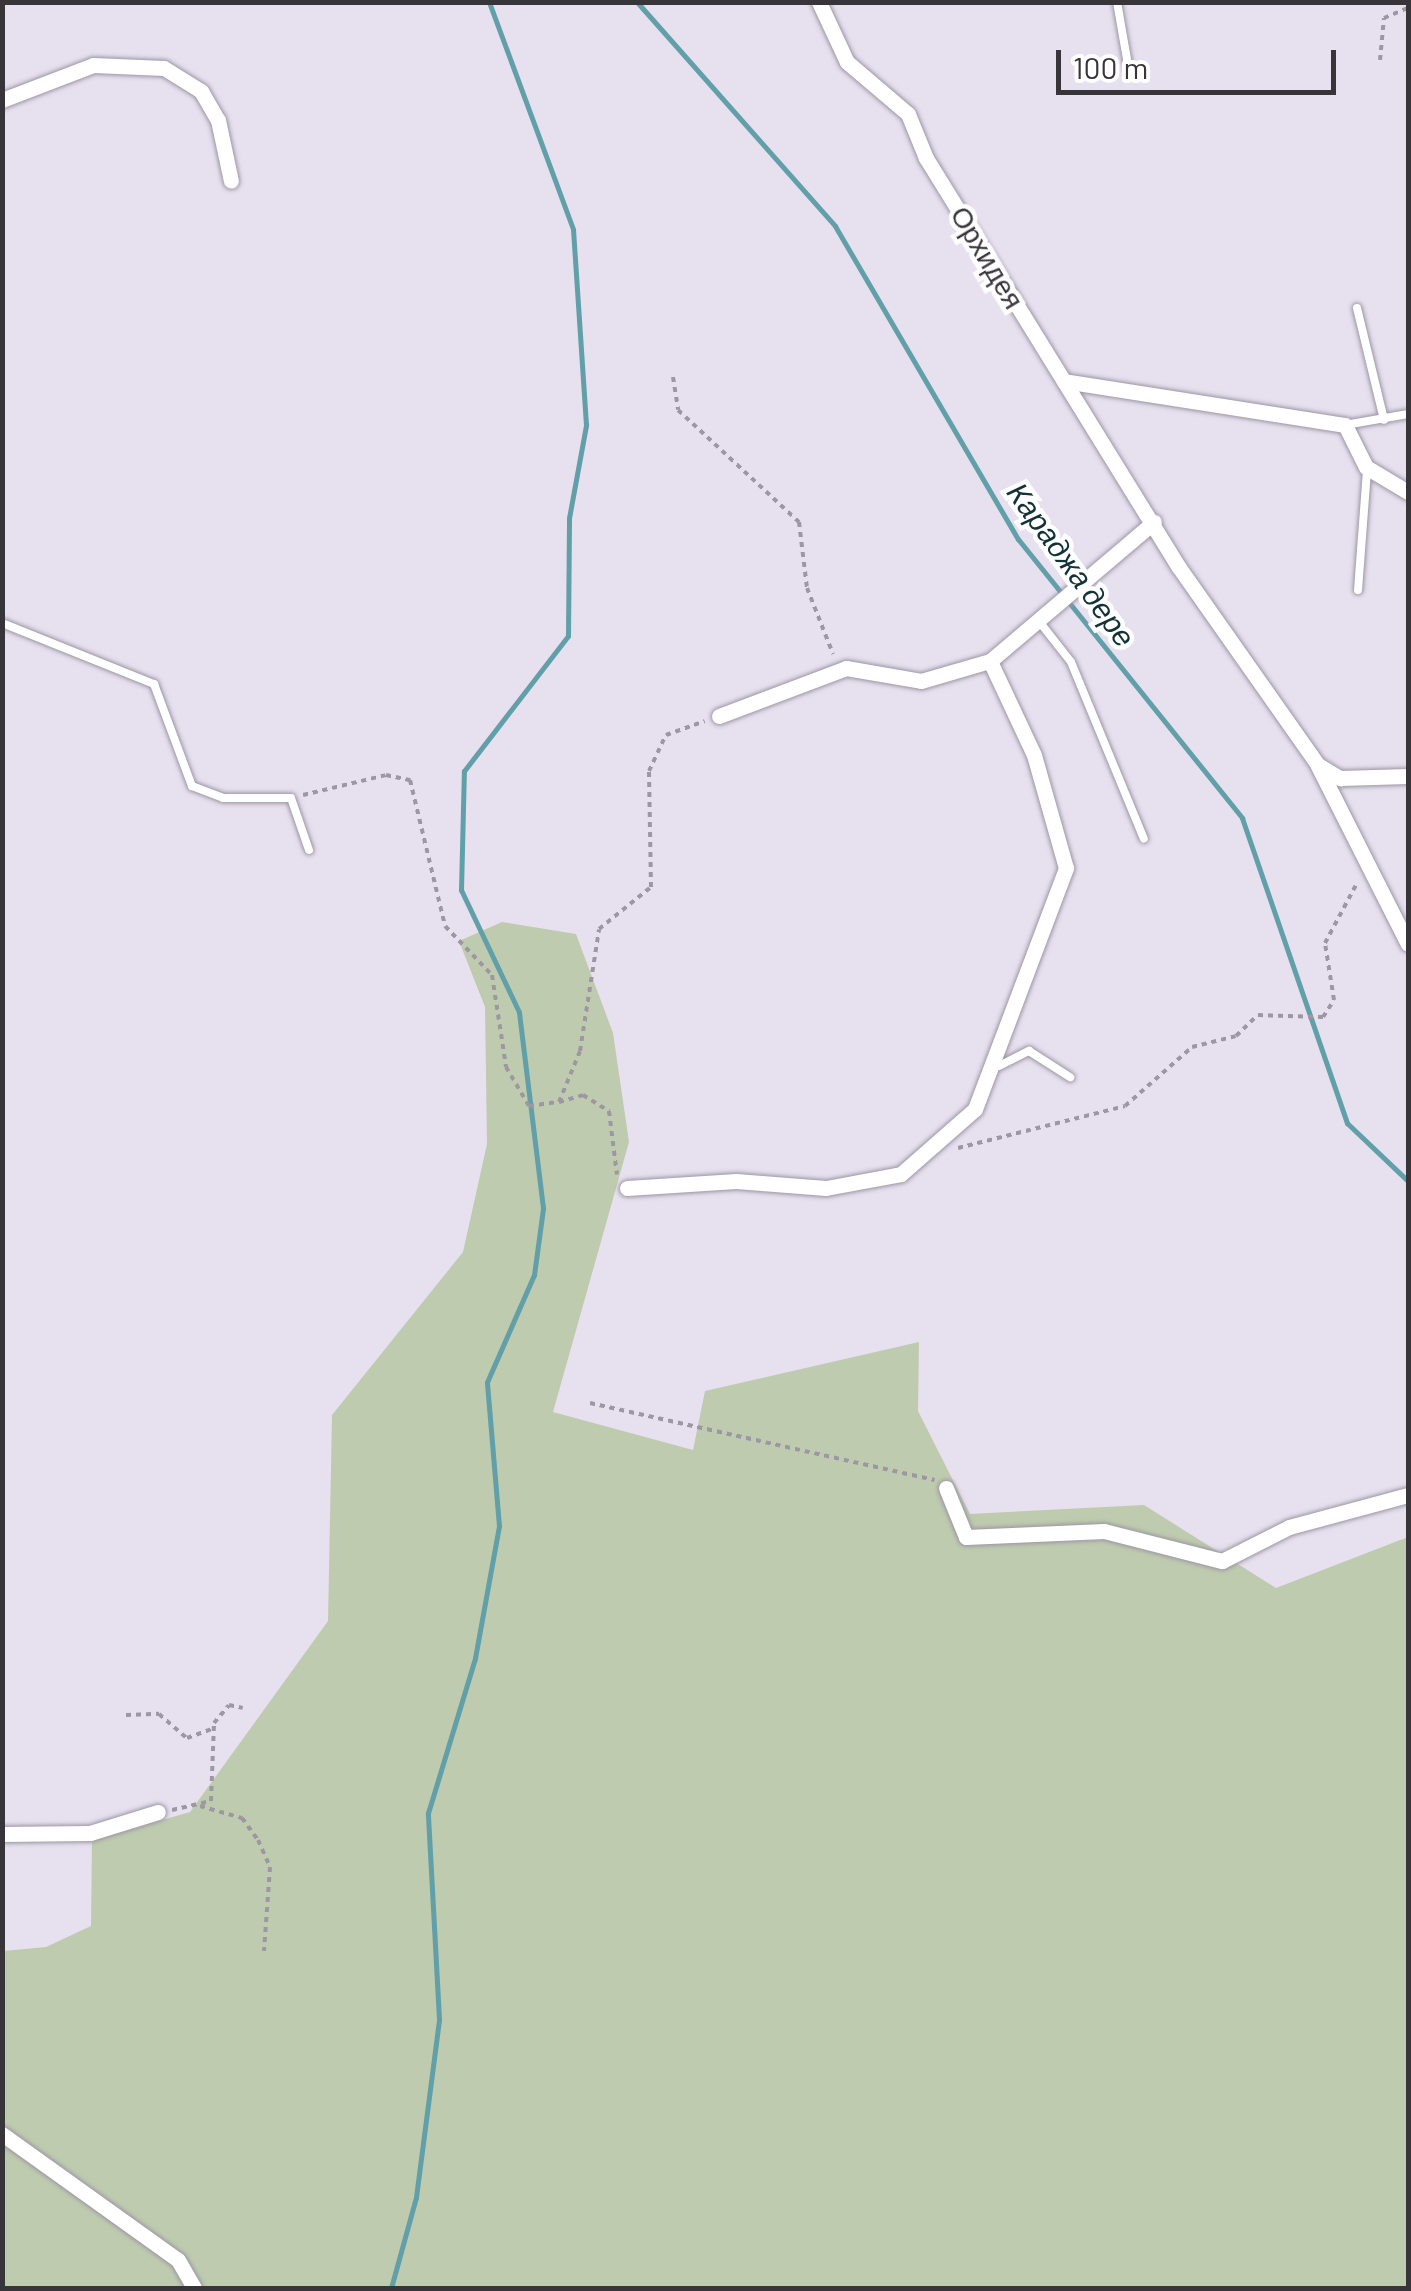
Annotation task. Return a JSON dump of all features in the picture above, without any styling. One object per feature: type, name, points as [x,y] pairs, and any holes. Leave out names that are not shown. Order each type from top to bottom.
[{"type":"street","name":"Орхидея","points":[[819,2],[847,62],[908,114],[1064,381],[1318,765],[1366,871],[1408,944]]},
{"type":"street","points":[[2,100],[93,65],[164,68],[202,92],[218,120],[231,181]]},
{"type":"street","points":[[1064,381],[1345,424],[1366,467],[1408,492]]},
{"type":"street","points":[[720,716],[846,668],[920,681],[990,661],[1154,522]]},
{"type":"street","points":[[627,1188],[736,1180],[826,1188],[901,1174],[975,1109],[999,1066],[1066,868],[1034,754],[990,661]]},
{"type":"street","points":[[1318,765],[1340,778],[1408,776]]},
{"type":"street","points":[[946,1488],[966,1536],[1104,1531],[1222,1561],[1289,1527],[1408,1495]]},
{"type":"street","points":[[2,1834],[90,1833],[158,1812]]},
{"type":"street","points":[[2,2134],[178,2260],[194,2288]]},
{"type":"lane","points":[[1116,2],[1129,71]]},
{"type":"lane","points":[[1357,308],[1384,420]]},
{"type":"lane","points":[[1345,424],[1408,414]]},
{"type":"lane","points":[[1358,590],[1366,467]]},
{"type":"lane","points":[[1038,620],[1071,662],[1144,839]]},
{"type":"lane","points":[[2,623],[154,684],[186,778],[204,794],[291,798],[309,850]]},
{"type":"lane","points":[[999,1066],[1029,1051],[1070,1077]]},
{"type":"path","points":[[1380,60],[1384,18],[1408,8]]},
{"type":"path","points":[[672,377],[678,410],[798,522],[816,620],[846,668]]},
{"type":"path","points":[[559,1102],[580,1051],[599,929],[651,887],[649,771],[666,735],[720,716]]},
{"type":"path","points":[[291,798],[386,775],[410,780],[445,926],[492,975],[506,1067],[529,1106],[582,1096],[609,1111],[613,1168],[627,1188]]},
{"type":"path","points":[[940,1155],[1125,1106],[1192,1046],[1236,1036],[1258,1015],[1323,1017],[1334,1000],[1324,942],[1366,871]]},
{"type":"path","points":[[590,1402],[827,1450],[946,1488]]},
{"type":"path","points":[[200,1806],[215,1795],[214,1728],[219,1711],[243,1708]]},
{"type":"path","points":[[126,1715],[160,1714],[187,1738],[214,1728]]},
{"type":"path","points":[[158,1812],[200,1806],[242,1818],[270,1867],[264,1951]]},
{"type":"green space","points":[[502,922],[576,934],[613,1033],[629,1142],[553,1412],[693,1450],[705,1391],[919,1342],[918,1411],[970,1514],[1144,1505],[1276,1588],[1408,1537],[1408,2288],[3,2288],[3,1951],[46,1947],[91,1926],[92,1840],[190,1812],[328,1621],[332,1415],[463,1252],[487,1144],[485,1007],[459,941]]},
{"type":"waterway","points":[[391,2288],[416,2197],[439,2019],[428,1813],[475,1658],[499,1526],[487,1382],[534,1275],[543,1208],[519,1012],[461,890],[464,771],[568,636],[569,518],[586,425],[573,229],[489,2]]},
{"type":"waterway","name":"Караджа дере","points":[[637,2],[835,226],[1018,539],[1242,818],[1347,1123],[1408,1181]]}]
